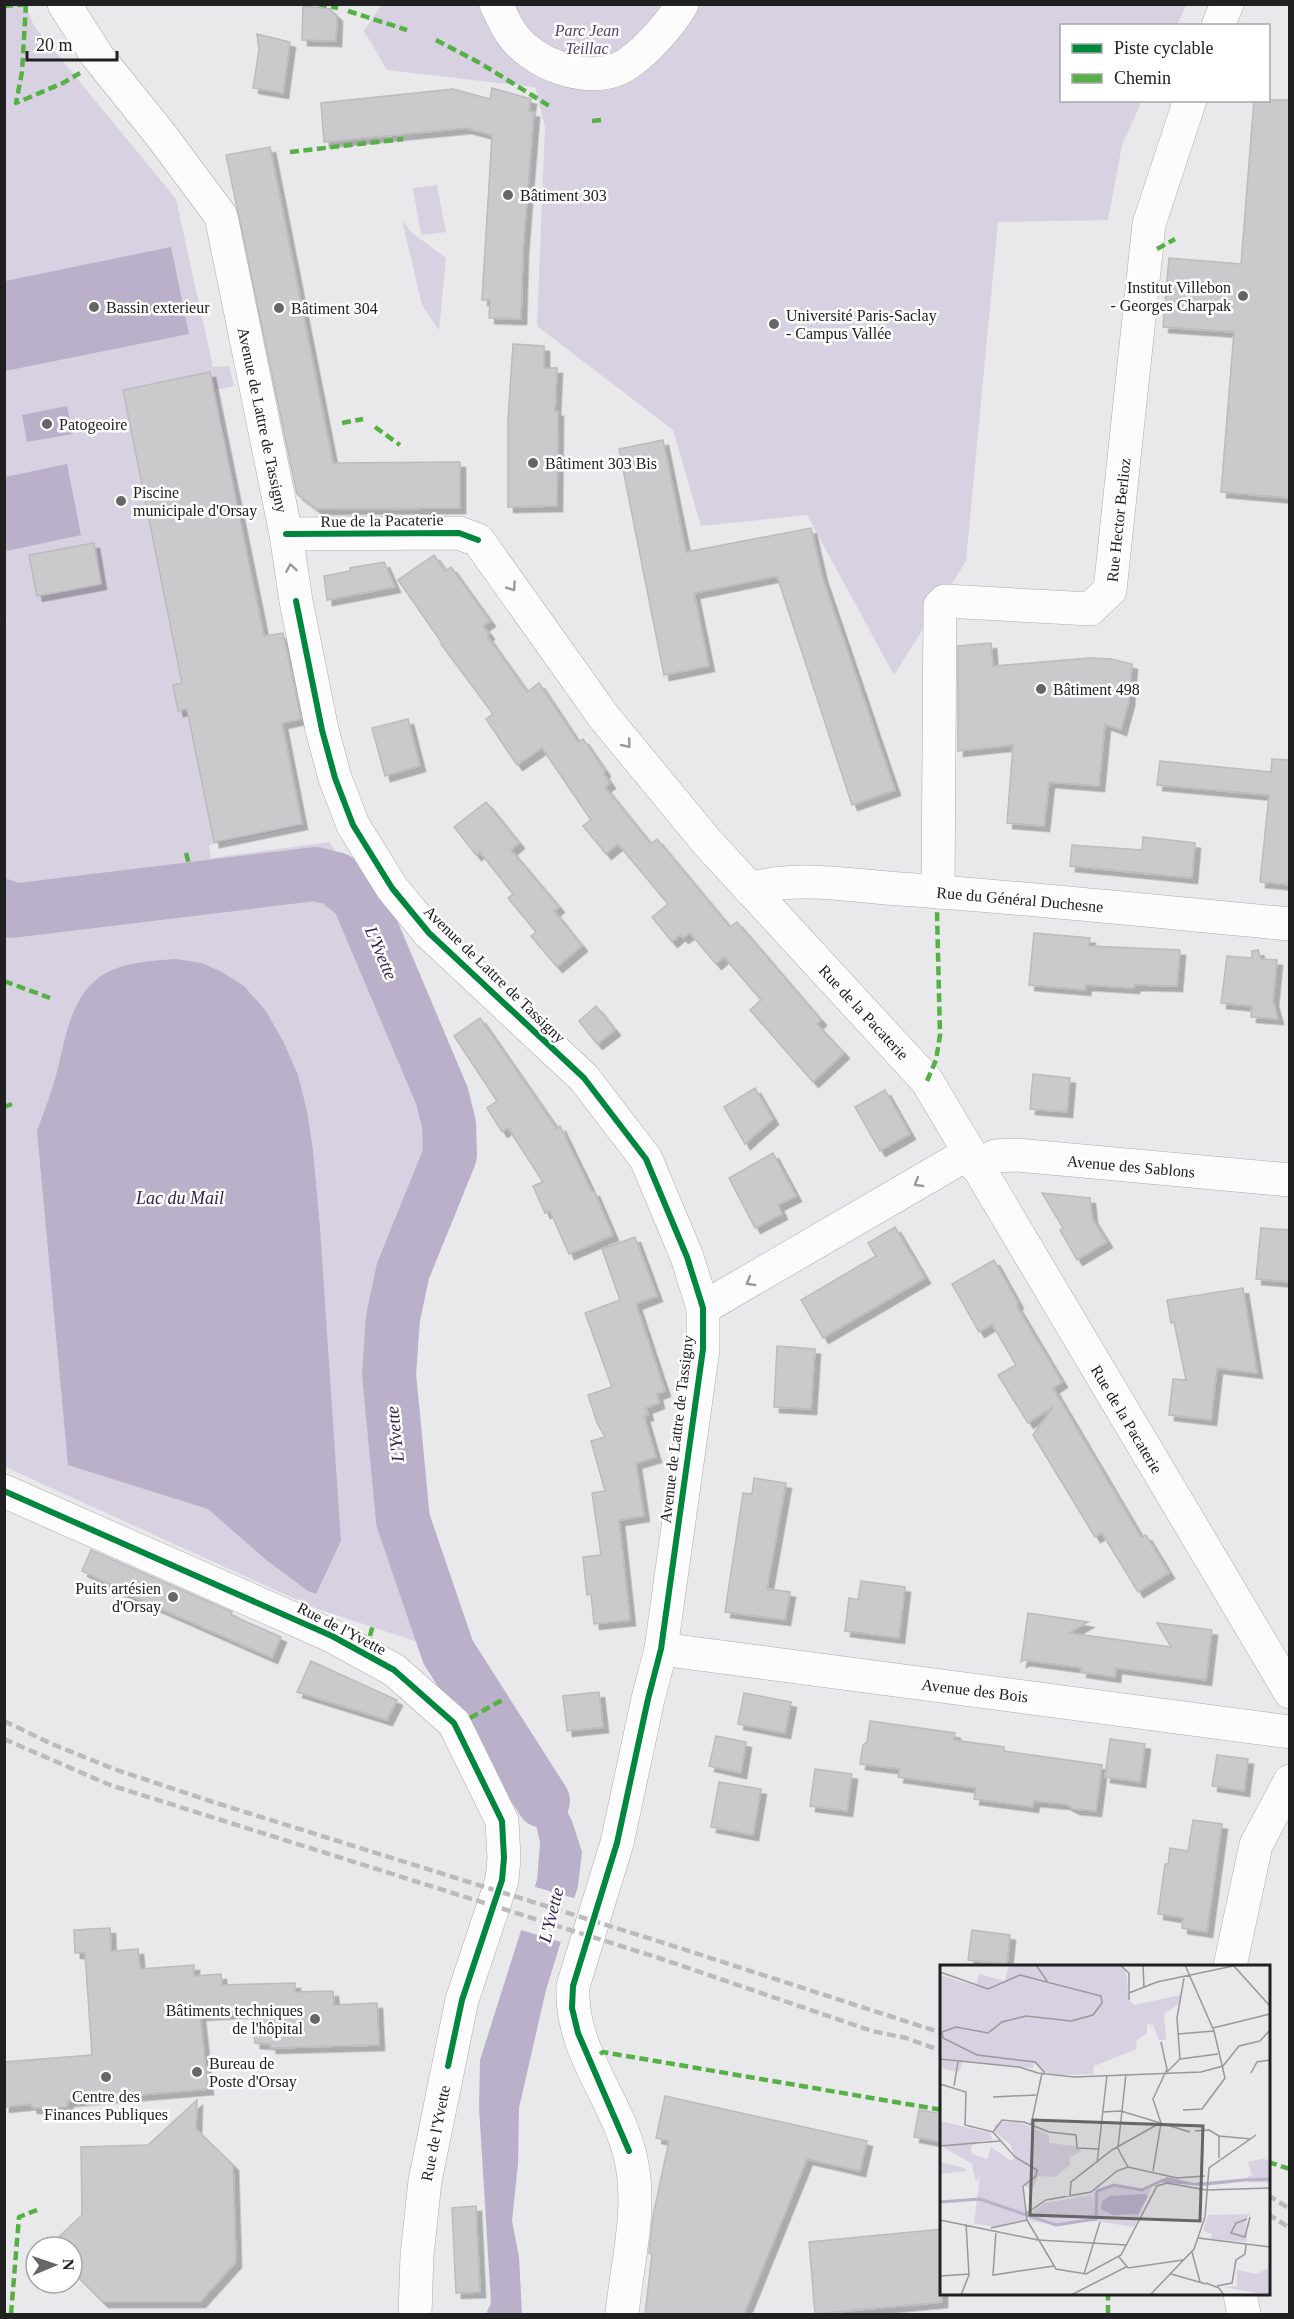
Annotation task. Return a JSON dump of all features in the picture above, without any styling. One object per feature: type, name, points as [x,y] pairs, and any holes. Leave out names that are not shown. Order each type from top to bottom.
[{"type":"street","name":"Avenue de Lattre de Tassigny","points":[[64,4],[98,57],[160,134],[221,216],[286,534],[296,601],[322,730],[335,778],[353,825],[392,888],[429,933],[584,1078],[646,1159],[687,1257],[703,1308],[703,1349],[661,1649],[617,1843],[573,1986],[572,2008],[578,2033],[629,2151],[636,2181],[633,2232],[622,2314]]},
{"type":"street","points":[[496,4],[512,34],[545,63],[584,74],[618,69],[651,44],[675,17],[682,4]]},
{"type":"street","points":[[1219,24],[1227,4]]},
{"type":"street","name":"Rue Hector Berlioz","points":[[938,892],[940,606],[945,601],[1090,609],[1110,590],[1149,224],[1189,102]]},
{"type":"street","name":"Rue de la Pacaterie","points":[[286,534],[459,533],[478,540],[604,717],[707,842],[927,1081],[1290,1692]]},
{"type":"street","name":"Rue du Général Duchesne","points":[[750,889],[763,884],[798,883],[938,892],[1290,924]]},
{"type":"street","name":"Avenue des Sablons","points":[[703,1308],[972,1160],[1008,1155],[1290,1180]]},
{"type":"street","name":"Rue de l'Yvette","points":[[4,1491],[332,1636],[394,1670],[454,1723],[502,1821],[504,1858],[502,1880],[462,2000],[425,2181],[417,2255],[415,2314]]},
{"type":"street","name":"Avenue des Bois","points":[[661,1649],[1290,1732]]},
{"type":"street","points":[[1230,1965],[1256,1845],[1290,1781]]},
{"type":"street","points":[[1240,2295],[1244,2314]]},
{"type":"green space","points":[[25,4],[34,26],[176,199],[213,367],[229,366],[234,386],[216,390],[302,826],[209,845],[211,858],[330,842],[358,897],[449,1124],[435,1195],[403,1271],[389,1374],[403,1520],[448,1652],[315,1608],[5,1467],[4,625],[7,624],[4,616],[4,5]]},
{"type":"green space","name":"Parc Jean Teillac","points":[[382,4],[1186,5],[1177,24],[1060,24],[1060,102],[1142,102],[1122,145],[1108,220],[998,222],[966,561],[894,675],[807,515],[701,526],[673,430],[537,326],[545,127],[535,87],[387,70],[364,31]]},
{"type":"green space","points":[[437,185],[446,232],[421,235],[413,188]]},
{"type":"green space","points":[[402,220],[411,232],[446,258],[439,330],[422,305]]},
{"type":"water","name":"Bassin exterieur","points":[[171,247],[189,334],[5,371],[5,281]]},
{"type":"water","name":"Patogeoire","points":[[67,406],[73,434],[27,442],[22,415]]},
{"type":"water","points":[[67,464],[81,535],[7,551],[4,540],[5,477]]},
{"type":"water","name":"Lac du Mail","points":[[176,959],[202,963],[222,972],[244,986],[266,1011],[298,1075],[307,1111],[320,1228],[341,1541],[316,1594],[308,1591],[265,1559],[208,1509],[68,1465],[37,1131],[53,1086],[69,1023],[81,997],[90,986],[109,971],[137,963]]},
{"type":"water","points":[[512,1730],[557,1792],[572,1821],[582,1852],[578,1886],[546,1990],[519,2108],[518,2164],[512,2221],[519,2257],[522,2314],[486,2314],[491,2303],[479,2107],[480,2060],[537,1880],[540,1843],[532,1805],[491,1749]]},
{"type":"pier","points":[[532,1886],[577,1899],[564,1943],[518,1929]]},
{"type":"building","points":[[303,6],[330,9],[337,16],[336,41],[302,40]]},
{"type":"building","points":[[257,34],[290,42],[283,93],[253,88],[259,50]]},
{"type":"building","name":"Bâtiment 303","points":[[492,88],[531,99],[529,111],[534,112],[523,249],[521,319],[489,318],[490,300],[482,300],[492,135],[466,128],[324,142],[321,103],[453,89],[490,99]]},
{"type":"building","points":[[1290,100],[1290,498],[1221,492],[1234,332],[1163,327],[1169,258],[1241,264],[1254,102]]},
{"type":"building","name":"Bâtiment 304","points":[[270,147],[333,463],[460,462],[460,508],[317,509],[297,494],[226,155]]},
{"type":"building","name":"Bâtiment 303 Bis","points":[[513,344],[544,346],[544,368],[557,368],[555,411],[558,411],[557,506],[508,507],[508,420]]},
{"type":"building","points":[[210,372],[264,636],[283,633],[301,719],[282,723],[302,824],[214,842],[187,709],[178,711],[173,685],[182,683],[123,390]]},
{"type":"building","points":[[663,440],[686,552],[811,528],[822,576],[895,790],[852,805],[777,576],[694,593],[709,666],[664,675],[619,449]]},
{"type":"building","points":[[94,543],[101,584],[37,596],[29,555]]},
{"type":"building","points":[[434,555],[445,571],[451,567],[490,621],[483,626],[489,634],[487,636],[527,692],[539,683],[578,742],[583,739],[605,771],[603,773],[610,783],[605,787],[651,844],[657,839],[730,927],[737,922],[821,1020],[817,1024],[844,1053],[813,1082],[750,1010],[761,1000],[724,957],[716,964],[690,933],[683,938],[680,935],[672,942],[652,917],[668,904],[618,844],[606,854],[583,826],[591,820],[542,748],[517,765],[486,719],[493,714],[441,644],[398,580]]},
{"type":"building","points":[[384,562],[395,587],[327,600],[324,576],[350,571],[350,568]]},
{"type":"building","name":"Bâtiment 498","points":[[991,643],[993,666],[1089,658],[1111,659],[1132,664],[1129,701],[1121,730],[1105,724],[1099,786],[1049,782],[1044,826],[1007,823],[1013,745],[958,751],[958,646]]},
{"type":"building","points":[[408,719],[420,766],[385,776],[372,728]]},
{"type":"building","points":[[1272,759],[1290,760],[1290,885],[1260,882],[1269,795],[1157,785],[1160,761],[1271,772]]},
{"type":"building","points":[[486,802],[519,843],[511,850],[559,907],[554,911],[582,946],[557,967],[531,936],[536,932],[508,898],[513,894],[480,852],[476,855],[454,827]]},
{"type":"building","points":[[1143,837],[1195,843],[1192,878],[1070,866],[1072,845],[1142,850]]},
{"type":"building","points":[[1034,933],[1090,938],[1089,946],[1180,950],[1177,986],[1135,985],[1134,988],[1086,985],[1085,990],[1029,985]]},
{"type":"building","points":[[1258,950],[1261,959],[1277,960],[1273,1001],[1278,1019],[1251,1017],[1252,1006],[1221,1003],[1227,956],[1252,958],[1252,951]]},
{"type":"building","points":[[596,1006],[615,1030],[597,1044],[579,1021]]},
{"type":"building","points":[[480,1018],[557,1129],[560,1126],[592,1192],[594,1191],[613,1235],[569,1254],[550,1211],[545,1213],[533,1186],[543,1182],[508,1128],[502,1132],[487,1108],[497,1101],[454,1036]]},
{"type":"building","points":[[1033,1074],[1070,1078],[1067,1112],[1030,1109]]},
{"type":"building","points":[[755,1088],[773,1119],[745,1144],[724,1107]]},
{"type":"building","points":[[885,1090],[910,1134],[880,1151],[855,1107]]},
{"type":"building","points":[[773,1153],[796,1196],[778,1205],[782,1214],[755,1228],[729,1178]]},
{"type":"building","points":[[1042,1193],[1090,1198],[1092,1218],[1107,1242],[1077,1260],[1060,1230],[1063,1228]]},
{"type":"building","points":[[895,1227],[925,1278],[823,1338],[801,1300],[876,1256],[868,1243]]},
{"type":"building","points":[[1261,1228],[1290,1230],[1290,1282],[1256,1279]]},
{"type":"building","points":[[635,1237],[657,1296],[636,1304],[665,1391],[657,1394],[659,1403],[646,1408],[648,1415],[644,1416],[656,1457],[636,1463],[644,1516],[619,1520],[630,1620],[594,1624],[591,1594],[587,1595],[583,1557],[601,1555],[592,1493],[605,1491],[591,1441],[605,1437],[597,1423],[588,1395],[612,1387],[585,1313],[620,1300],[602,1249]]},
{"type":"building","points":[[994,1260],[1018,1303],[1016,1305],[1062,1382],[1053,1388],[1141,1537],[1146,1535],[1169,1573],[1138,1592],[1102,1533],[1095,1537],[1033,1435],[1053,1407],[1028,1423],[998,1375],[1016,1365],[992,1324],[979,1332],[952,1284]]},
{"type":"building","points":[[1243,1288],[1257,1373],[1217,1368],[1211,1420],[1169,1415],[1173,1379],[1186,1380],[1167,1300]]},
{"type":"building","points":[[777,1346],[815,1349],[811,1409],[774,1407]]},
{"type":"building","points":[[754,1478],[786,1483],[767,1589],[790,1592],[785,1620],[725,1612],[743,1493],[752,1494]]},
{"type":"building","name":"Puits artésien d'Orsay","points":[[91,1550],[232,1612],[231,1615],[281,1637],[272,1658],[111,1587],[112,1585],[82,1571]]},
{"type":"building","points":[[861,1581],[905,1587],[899,1638],[845,1631],[849,1598],[858,1600]]},
{"type":"building","points":[[1028,1613],[1088,1622],[1069,1633],[1171,1647],[1157,1623],[1212,1630],[1206,1680],[1116,1668],[1115,1677],[1081,1672],[1082,1668],[1024,1660],[1021,1662]]},
{"type":"building","points":[[311,1661],[397,1700],[387,1720],[297,1692]]},
{"type":"building","points":[[599,1692],[603,1727],[567,1731],[563,1696]]},
{"type":"building","points":[[744,1693],[791,1702],[785,1733],[738,1724]]},
{"type":"building","points":[[870,1721],[955,1733],[954,1740],[1004,1747],[1004,1751],[1102,1765],[1096,1811],[1074,1809],[1065,1804],[1034,1801],[1033,1807],[974,1799],[976,1788],[898,1777],[900,1769],[860,1764],[863,1745],[867,1742]]},
{"type":"building","points":[[716,1736],[746,1742],[741,1773],[709,1766]]},
{"type":"building","points":[[1110,1739],[1145,1744],[1140,1782],[1105,1777]]},
{"type":"building","points":[[1217,1755],[1248,1759],[1244,1791],[1212,1786]]},
{"type":"building","points":[[815,1769],[852,1774],[847,1811],[810,1806]]},
{"type":"building","points":[[719,1782],[761,1789],[753,1835],[711,1827]]},
{"type":"building","points":[[1193,1820],[1222,1824],[1207,1932],[1182,1928],[1183,1918],[1158,1914],[1165,1864],[1168,1864],[1170,1848],[1188,1851]]},
{"type":"building","points":[[110,1928],[111,1951],[138,1949],[140,1969],[194,1965],[194,1976],[221,1974],[222,1985],[295,1983],[295,1992],[333,1991],[334,2005],[377,2003],[379,2045],[271,2048],[270,2044],[255,2043],[251,2012],[200,2015],[208,2089],[68,2101],[67,2107],[32,2108],[31,2104],[4,2107],[4,2062],[92,2055],[85,1953],[75,1953],[74,1930]]},
{"type":"building","points":[[972,1930],[1010,1935],[1007,1964],[968,1960]]},
{"type":"building","points":[[665,2096],[867,2141],[860,2171],[807,2159],[744,2314],[645,2314],[652,2254],[649,2253],[653,2216],[669,2141],[656,2138]]},
{"type":"building","points":[[197,2100],[196,2129],[233,2165],[236,2262],[200,2302],[103,2302],[84,2283],[84,2235],[61,2235],[82,2215],[81,2147],[148,2145]]},
{"type":"building","points":[[919,2110],[940,2114],[940,2142],[914,2137]]},
{"type":"building","points":[[476,2206],[480,2292],[456,2293],[452,2208]]},
{"type":"building","points":[[940,2229],[940,2295],[942,2295],[942,2302],[815,2314],[809,2242]]},
{"type":"waterway","name":"L'Yvette","points":[[4,906],[11,911],[315,874],[336,879],[358,897],[442,1096],[449,1124],[450,1155],[403,1271],[393,1318],[389,1374],[403,1520],[448,1652],[543,1801]]},
{"type":"railway","points":[[4,1721],[52,1744],[114,1769],[213,1802],[664,1943],[940,2032]]},
{"type":"railway","points":[[4,1739],[110,1785],[659,1958],[872,2031],[906,2038],[940,2050]]},
{"type":"railway","points":[[1270,2196],[1290,2209]]},
{"type":"railway","points":[[1270,2215],[1290,2228]]},
{"type":"marked path","points":[[26,4],[22,72],[16,103],[63,83],[80,73]]},
{"type":"marked path","points":[[4,6],[31,4]]},
{"type":"marked path","points":[[318,4],[338,8]]},
{"type":"marked path","points":[[348,11],[407,30]]},
{"type":"marked path","points":[[436,40],[480,63],[551,107]]},
{"type":"marked path","points":[[592,121],[602,120]]},
{"type":"marked path","points":[[290,152],[403,139]]},
{"type":"marked path","points":[[1157,249],[1175,239]]},
{"type":"marked path","points":[[342,423],[363,419]]},
{"type":"marked path","points":[[375,427],[400,445]]},
{"type":"marked path","points":[[186,853],[189,864]]},
{"type":"marked path","points":[[927,1081],[936,1060],[940,1035],[937,912]]},
{"type":"marked path","points":[[4,981],[50,998]]},
{"type":"marked path","points":[[4,1107],[12,1104]]},
{"type":"marked path","points":[[370,1636],[373,1625]]},
{"type":"marked path","points":[[470,1718],[504,1699]]},
{"type":"marked path","points":[[600,2054],[603,2052],[940,2110]]},
{"type":"marked path","points":[[1270,2163],[1290,2169]]},
{"type":"marked path","points":[[11,2314],[19,2217],[37,2210]]},
{"type":"marked path","points":[[1108,2295],[1108,2314]]},
{"type":"cycle path","points":[[286,534],[459,533],[478,540]]},
{"type":"cycle path","points":[[296,601],[322,730],[335,778],[353,825],[392,888],[429,933],[584,1078],[646,1159],[687,1257],[703,1308],[703,1349],[661,1649],[617,1843],[573,1986],[572,2008],[578,2033],[629,2151]]},
{"type":"cycle path","points":[[4,1491],[332,1636],[394,1670],[454,1723],[502,1821],[504,1858],[502,1880],[462,2000],[448,2066]]},
{"type":"place","name":"Bâtiment 303","points":[[508,195]]},
{"type":"place","name":"Institut Villebon - Georges Charpak","points":[[1243,296]]},
{"type":"place","name":"Bassin exterieur","points":[[94,307]]},
{"type":"place","name":"Bâtiment 304","points":[[279,308]]},
{"type":"place","name":"Université Paris-Saclay - Campus Vallée","points":[[774,324]]},
{"type":"place","name":"Patogeoire","points":[[47,424]]},
{"type":"place","name":"Bâtiment 303 Bis","points":[[533,463]]},
{"type":"place","name":"Piscine municipale d'Orsay","points":[[121,501]]},
{"type":"place","name":"Bâtiment 498","points":[[1041,689]]},
{"type":"place","name":"Puits artésien d'Orsay","points":[[173,1597]]},
{"type":"place","name":"Bâtiments techniques de l'hôpital","points":[[315,2019]]},
{"type":"place","name":"Bureau de Poste d'Orsay","points":[[197,2072]]},
{"type":"place","name":"Centre des Finances Publiques","points":[[106,2077]]}]
